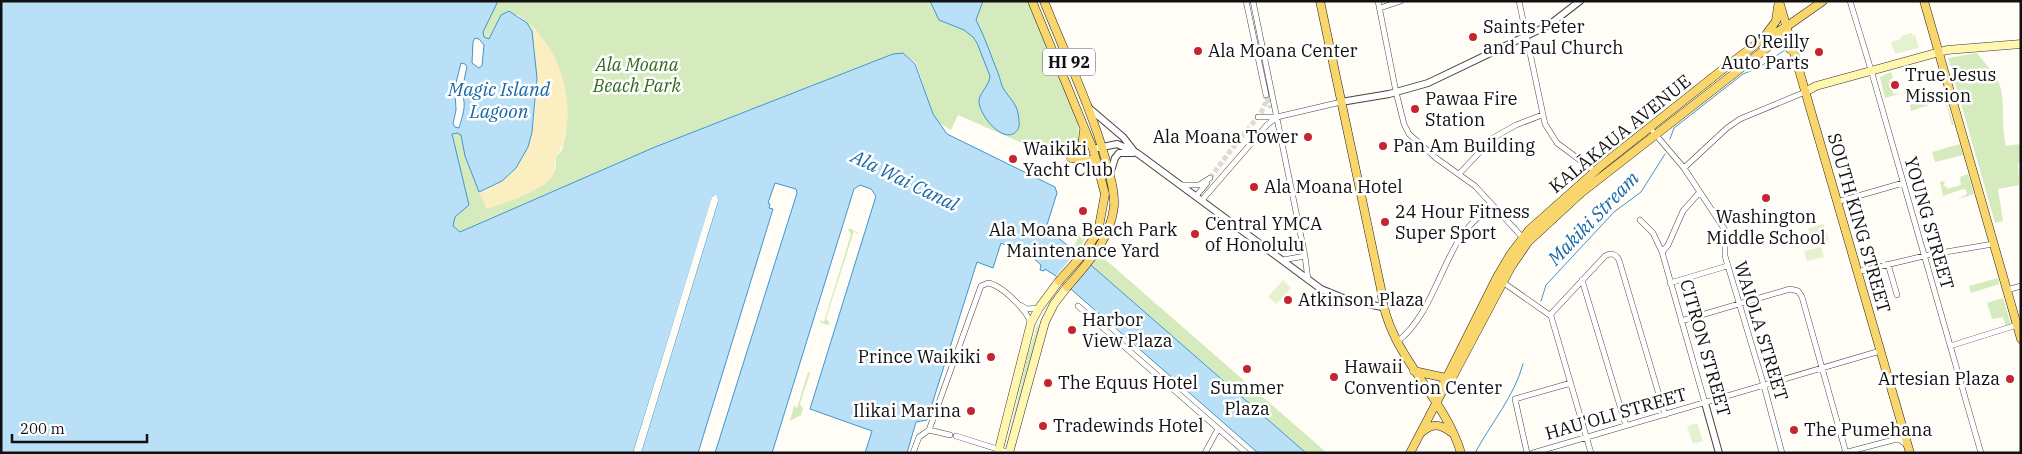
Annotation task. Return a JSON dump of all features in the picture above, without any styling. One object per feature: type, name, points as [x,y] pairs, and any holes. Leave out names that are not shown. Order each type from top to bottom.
[{"type":"main road","name":"HI 92","points":[[999,451],[1031,323],[1039,308],[1059,281],[1083,254],[1098,232],[1105,194],[1094,149],[1032,1]]},
{"type":"main road","name":"HI 92","points":[[1010,453],[1046,322],[1054,304],[1092,257],[1106,235],[1114,208],[1114,191],[1102,148],[1044,1]]},
{"type":"main road","points":[[1320,1],[1381,289],[1382,307],[1397,342],[1414,371],[1436,402],[1453,433],[1461,453]]},
{"type":"main road","points":[[1760,41],[1776,21],[1779,1]]},
{"type":"main road","name":"SOUTH KING STREET","points":[[1779,1],[1909,450]]},
{"type":"main road","name":"KALĀKAUA AVENUE","points":[[1526,240],[1760,41],[1786,27],[1823,1]]},
{"type":"main road","points":[[1924,1],[2021,340]]},
{"type":"main road","name":"KALĀKAUA AVENUE","points":[[1410,453],[1442,392],[1446,378],[1500,280],[1526,240],[1595,171],[1768,47],[1786,27]]},
{"type":"main road","points":[[1768,47],[1780,43],[1794,52]]},
{"type":"main road","points":[[1805,92],[1816,86],[1938,52],[2021,44]]},
{"type":"main road","points":[[1085,128],[1082,146],[1071,158],[1094,160],[1099,168]]},
{"type":"main road","name":"KALĀKAUA AVENUE","points":[[1442,392],[1447,388],[1500,280]]},
{"type":"main road","points":[[1414,371],[1446,378]]},
{"type":"main road","points":[[1419,434],[1429,427],[1436,425],[1443,426],[1453,433]]},
{"type":"street","points":[[1246,1],[1266,96]]},
{"type":"street","points":[[1253,1],[1308,280]]},
{"type":"street","points":[[1378,1],[1396,92],[1404,124],[1409,134],[1436,158],[1475,186],[1526,240]]},
{"type":"street","points":[[1380,8],[1401,1]]},
{"type":"street","points":[[1519,1],[1545,124],[1557,144],[1595,171],[1600,178]]},
{"type":"street","points":[[1258,117],[1277,117],[1341,102],[1396,92],[1428,83],[1549,25],[1573,4],[1580,1]]},
{"type":"street","name":"YOUNG STREET","points":[[1850,1],[1981,453]]},
{"type":"street","points":[[1684,168],[1732,124],[1805,92]]},
{"type":"street","points":[[1086,105],[1123,137],[1137,153]]},
{"type":"street","points":[[1271,108],[1277,117]]},
{"type":"street","points":[[1459,174],[1492,138],[1516,125],[1542,115]]},
{"type":"street","points":[[1199,198],[1267,125],[1277,117]]},
{"type":"street","name":"WAIOLA STREET","points":[[1653,131],[1684,168],[1725,230],[1724,253],[1727,266],[1764,386],[1782,453]]},
{"type":"street","points":[[1094,149],[1110,145],[1121,145],[1137,153],[1321,289],[1348,300],[1382,307]]},
{"type":"street","points":[[1110,176],[1115,158],[1119,153],[1137,153]]},
{"type":"street","points":[[1182,186],[1199,185],[1210,178],[1199,198]]},
{"type":"street","points":[[1837,202],[1903,183]]},
{"type":"street","points":[[1662,252],[1668,245],[1683,211],[1699,193]]},
{"type":"street","points":[[1397,342],[1410,332],[1465,230],[1492,206]]},
{"type":"street","name":"CITRON STREET","points":[[1640,220],[1653,233],[1662,252],[1719,453]]},
{"type":"street","points":[[1857,272],[1924,256],[1994,244]]},
{"type":"street","points":[[1550,315],[1605,256],[1612,254],[1619,260],[1665,415]]},
{"type":"street","points":[[1283,260],[1304,256]]},
{"type":"street","points":[[1888,264],[1897,295]]},
{"type":"street","points":[[1670,283],[1727,266]]},
{"type":"street","points":[[1500,280],[1550,315],[1591,453]]},
{"type":"street","points":[[1582,280],[1626,426]]},
{"type":"street","points":[[913,453],[918,437],[929,430],[980,287],[992,284],[1027,309],[1039,308]]},
{"type":"street","points":[[2007,290],[2021,286]]},
{"type":"street","points":[[1681,320],[1790,289],[1798,291],[1802,297],[1845,452],[1893,440],[1902,441],[1909,450]]},
{"type":"street","points":[[1015,302],[1031,323]]},
{"type":"street","points":[[1078,306],[1246,453]]},
{"type":"street","points":[[1950,346],[2017,325]]},
{"type":"street","name":"HAU'OLI STREET","points":[[1533,453],[1880,352]]},
{"type":"street","points":[[1527,453],[1515,399],[1571,383]]},
{"type":"street","points":[[1205,453],[1218,429]]},
{"type":"street","points":[[929,430],[950,435]]},
{"type":"street","points":[[956,436],[1010,453]]},
{"type":"green space","name":"Ala Moana Beach Park","points":[[498,1],[1028,1],[1077,119],[1078,144],[1076,149],[1066,154],[1047,154],[958,115],[951,130],[937,122],[916,63],[903,53],[893,54],[655,147],[460,232],[453,226],[455,217],[469,205],[452,134],[457,133],[461,135],[465,156],[487,209],[523,195],[551,177],[556,168],[556,157],[562,150],[566,134],[567,105],[563,84],[536,30],[518,15],[501,15],[489,39],[484,37],[483,32]]},
{"type":"green space","points":[[1912,33],[1913,36],[1915,35],[1919,48],[1895,54],[1891,42],[1901,39],[1901,36]]},
{"type":"green space","points":[[1977,53],[1994,75],[2001,89],[2006,146],[2021,144],[2021,163],[2018,163],[2019,185],[1998,189],[2003,221],[1995,223],[1948,58]]},
{"type":"green space","points":[[1891,72],[1893,78],[1889,80],[1893,94],[1902,93],[1885,98],[1880,77]]},
{"type":"green space","points":[[1944,95],[1954,125],[1952,125],[1944,96],[1928,100],[1929,105],[1911,111],[1910,105]]},
{"type":"green space","points":[[1960,144],[1963,155],[1935,162],[1932,152]]},
{"type":"green space","points":[[1968,174],[1974,194],[1958,199],[1967,194],[1966,190],[1963,189],[1943,196],[1940,182],[1945,181],[1943,187],[1946,186],[1947,189],[1961,185],[1960,177]]},
{"type":"green space","points":[[1824,224],[1829,240],[1813,245],[1808,228]]},
{"type":"green space","points":[[1085,226],[1091,230],[1077,252],[1072,249]]},
{"type":"green space","points":[[850,228],[858,233],[854,231],[826,319],[830,323],[828,325],[821,323],[820,320],[824,322],[851,234],[848,230]]},
{"type":"green space","points":[[1821,247],[1824,257],[1807,261],[1804,251]]},
{"type":"green space","points":[[1099,254],[1327,453],[1306,453],[1091,265]]},
{"type":"green space","points":[[1998,278],[1999,284],[1971,293],[1969,286]]},
{"type":"green space","points":[[1283,280],[1291,288],[1276,304],[1268,297]]},
{"type":"green space","points":[[2003,298],[2011,325],[2006,327],[2003,317],[1992,319],[1987,303]]},
{"type":"green space","points":[[1038,323],[1039,330],[1008,440],[1028,354]]},
{"type":"green space","points":[[808,372],[810,373],[800,404],[803,408],[801,415],[790,421],[794,405],[797,408]]},
{"type":"green space","points":[[1697,423],[1703,441],[1693,444],[1687,426]]},
{"type":"sand","name":"Magic Island Lagoon","points":[[527,23],[548,45],[561,73],[565,88],[568,119],[565,138],[556,158],[555,170],[552,177],[546,183],[522,196],[487,209],[479,192],[498,184],[506,177],[528,147],[532,135],[536,103],[536,66],[531,34]]},
{"type":"water","name":"Ala Wai Canal","points":[[1,1],[498,1],[483,32],[484,37],[489,39],[501,15],[509,11],[527,23],[532,31],[537,78],[532,132],[528,147],[516,168],[502,181],[479,192],[465,156],[461,135],[457,133],[452,134],[469,205],[455,217],[453,226],[460,232],[655,147],[893,54],[903,53],[915,64],[933,114],[947,134],[1055,187],[1057,193],[1046,228],[1306,453],[1258,453],[1056,276],[1045,269],[1044,271],[1040,270],[1041,265],[1033,258],[1001,243],[993,268],[977,262],[927,420],[916,422],[907,453],[865,453],[872,431],[810,409],[876,196],[871,189],[860,185],[854,189],[772,453],[715,453],[797,193],[796,189],[775,183],[768,203],[770,204],[769,208],[773,209],[698,453],[641,453],[718,201],[713,196],[633,453],[1,453]],"holes":[[[475,38],[479,39],[484,45],[482,66],[479,68],[472,63],[473,42]],[[461,63],[465,64],[467,67],[463,85],[458,86],[456,83]],[[455,92],[459,92],[464,99],[463,114],[459,128],[453,124],[456,110]]]},
{"type":"water","points":[[930,1],[983,1],[976,20],[988,46],[1003,88],[1017,110],[1019,125],[1013,134],[1007,135],[996,129],[982,112],[979,100],[990,76],[977,43],[964,30],[939,20]]},
{"type":"pier","points":[[716,195],[718,201],[641,453],[638,453],[715,198],[636,453],[633,453],[712,197]]},
{"type":"pier","points":[[1076,252],[1091,265],[1070,289],[1056,276]]},
{"type":"waterway","name":"Makiki Stream","points":[[1670,139],[1674,128],[1743,74],[1758,68],[1785,50]]},
{"type":"waterway","name":"Makiki Stream","points":[[1541,301],[1546,285],[1614,212],[1641,192],[1665,154]]},
{"type":"waterway","name":"Makiki Stream","points":[[1475,453],[1514,388],[1523,364]]},
{"type":"tunnel","points":[[1210,178],[1261,113],[1266,102],[1266,95]]},
{"type":"tunnel","points":[[1267,98],[1271,108]]},
{"type":"place","name":"Saints Peter and Paul Church","points":[[1473,37]]},
{"type":"place","name":"Ala Moana Center","points":[[1198,51]]},
{"type":"place","name":"O'Reilly Auto Parts","points":[[1819,52]]},
{"type":"place","name":"True Jesus Mission","points":[[1895,85]]},
{"type":"place","name":"Pawaa Fire Station","points":[[1415,109]]},
{"type":"place","name":"Ala Moana Tower","points":[[1308,137]]},
{"type":"place","name":"Pan Am Building","points":[[1383,146]]},
{"type":"place","name":"Waikiki Yacht Club","points":[[1013,159]]},
{"type":"place","name":"Ala Moana Hotel","points":[[1254,187]]},
{"type":"place","name":"Washington Middle School","points":[[1766,198]]},
{"type":"place","name":"Ala Moana Beach Park Maintenance Yard","points":[[1083,211]]},
{"type":"place","name":"24 Hour Fitness Super Sport","points":[[1385,222]]},
{"type":"place","name":"Central YMCA of Honolulu","points":[[1195,234]]},
{"type":"place","name":"Atkinson Plaza","points":[[1288,300]]},
{"type":"place","name":"Harbor View Plaza","points":[[1072,330]]},
{"type":"place","name":"Prince Waikiki","points":[[991,357]]},
{"type":"place","name":"Summer Plaza","points":[[1247,369]]},
{"type":"place","name":"Hawaii Convention Center","points":[[1334,377]]},
{"type":"place","name":"Artesian Plaza","points":[[2010,379]]},
{"type":"place","name":"The Equus Hotel","points":[[1048,383]]},
{"type":"place","name":"Ilikai Marina","points":[[971,411]]},
{"type":"place","name":"Tradewinds Hotel","points":[[1043,426]]},
{"type":"place","name":"The Pumehana","points":[[1794,430]]}]
